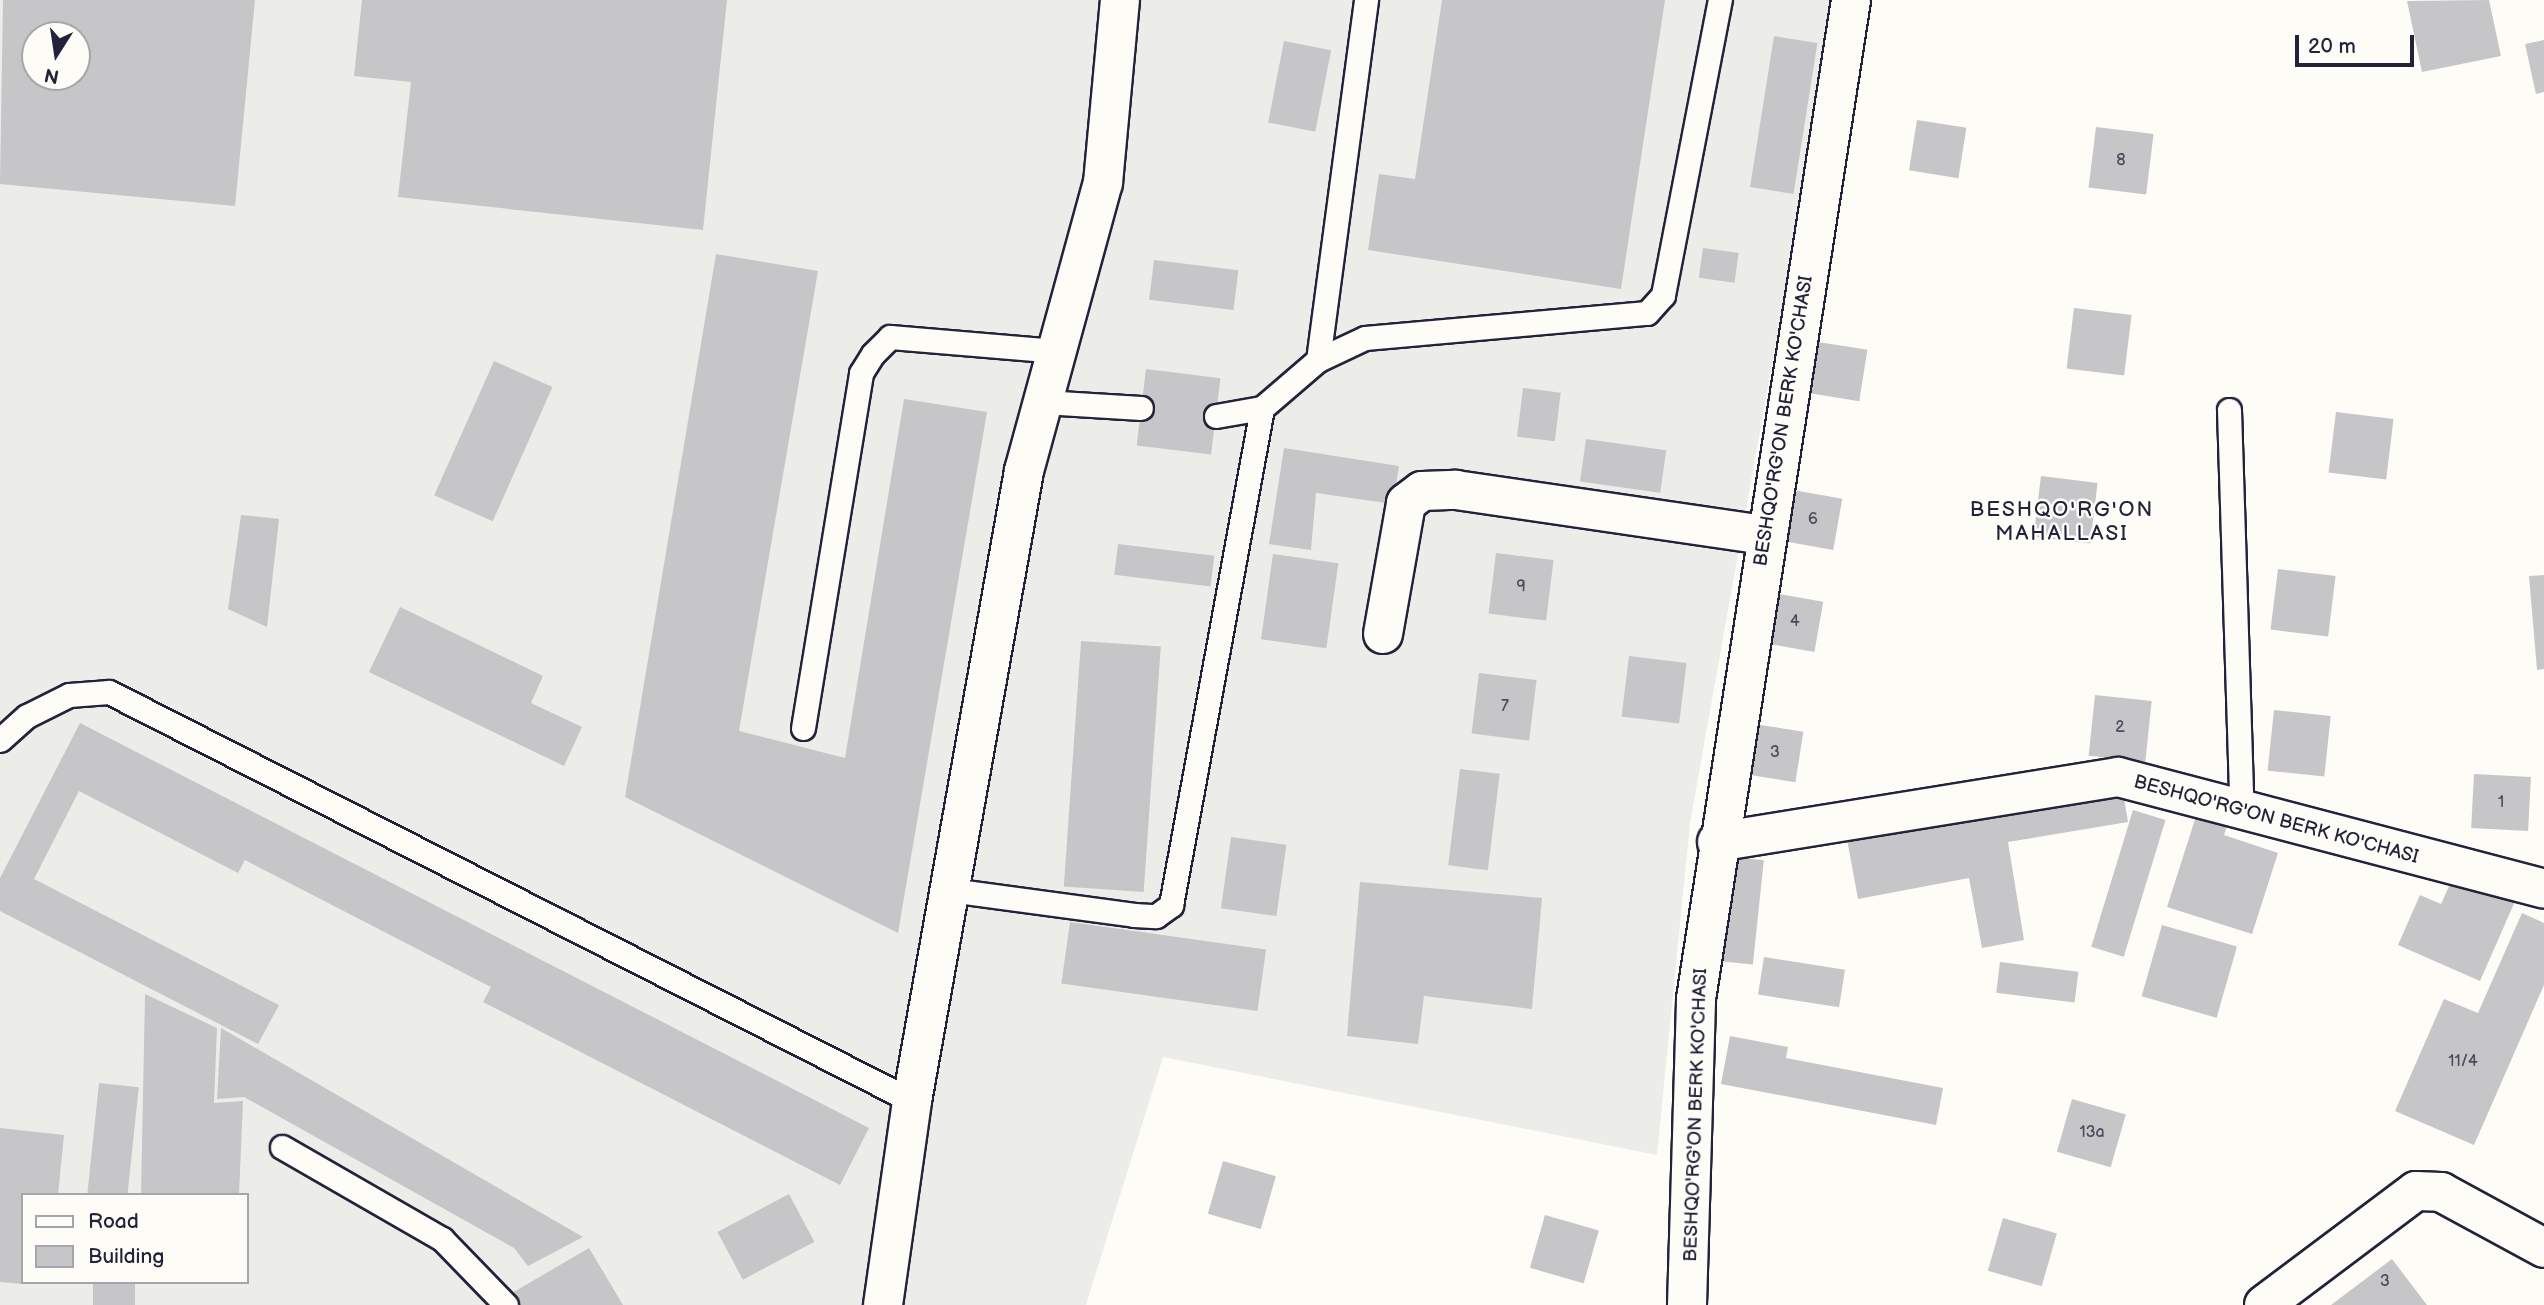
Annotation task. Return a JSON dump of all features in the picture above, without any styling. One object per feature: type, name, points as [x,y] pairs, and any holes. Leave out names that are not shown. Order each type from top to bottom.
[{"type":"street","points":[[883,1305],[912,1101],[1024,471],[1103,183],[1120,0]]},
{"type":"street","name":"BESHQO'RG'ON BERK KO'CHASI","points":[[1687,1305],[1696,999],[1717,842],[1851,0]]},
{"type":"street","points":[[1383,634],[1406,503],[1422,491],[1457,490],[1766,534]]},
{"type":"street","name":"BESHQO'RG'ON BERK KO'CHASI","points":[[1717,842],[2118,777],[2242,813],[2544,888]]},
{"type":"street","points":[[2264,1305],[2416,1191],[2441,1192],[2544,1248]]},
{"type":"lane","points":[[1318,360],[1366,0]]},
{"type":"lane","points":[[1216,416],[1262,408],[1318,360],[1365,338],[1647,313],[1663,295],[1720,0]]},
{"type":"lane","points":[[803,728],[861,373],[873,354],[890,337],[1058,351]]},
{"type":"lane","points":[[1043,402],[1141,408]]},
{"type":"lane","points":[[950,890],[1134,915],[1156,916],[1171,905],[1262,408]]},
{"type":"lane","points":[[2229,410],[2242,813]]},
{"type":"lane","points":[[0,740],[27,716],[69,695],[109,692],[912,1101]]},
{"type":"lane","points":[[282,1147],[442,1239],[506,1305]]},
{"type":"shaded area","points":[[0,0],[1837,0],[1690,823],[1657,1155],[1163,1057],[1086,1305],[0,1305]]},
{"type":"building","points":[[3,0],[255,0],[235,206],[0,184]]},
{"type":"building","points":[[362,0],[727,0],[703,230],[398,197],[411,82],[354,76]]},
{"type":"building","points":[[1442,0],[1665,0],[1621,289],[1368,250],[1379,174],[1415,179]]},
{"type":"building","points":[[2489,0],[2501,56],[2422,72],[2407,1]]},
{"type":"building","points":[[1774,36],[1817,43],[1794,194],[1750,187]]},
{"type":"building","points":[[2544,40],[2544,92],[2536,94],[2525,44]]},
{"type":"building","points":[[1284,41],[1331,50],[1315,132],[1268,122]]},
{"type":"building","points":[[1917,120],[1966,128],[1958,178],[1909,170]]},
{"type":"building","points":[[2096,127],[2154,134],[2146,195],[2089,188]]},
{"type":"building","points":[[1703,248],[1739,253],[1734,283],[1699,278]]},
{"type":"building","points":[[716,254],[818,271],[739,731],[845,758],[904,399],[987,412],[898,933],[625,797]]},
{"type":"building","points":[[1154,260],[1238,270],[1233,310],[1149,300]]},
{"type":"building","points":[[2074,308],[2132,315],[2124,376],[2067,369]]},
{"type":"building","points":[[1818,342],[1867,350],[1859,401],[1810,393]]},
{"type":"building","points":[[494,361],[552,387],[493,521],[434,495]]},
{"type":"building","points":[[1146,369],[1220,378],[1211,455],[1137,445]]},
{"type":"building","points":[[1523,388],[1561,393],[1555,441],[1517,437]]},
{"type":"building","points":[[2336,412],[2394,419],[2386,480],[2329,473]]},
{"type":"building","points":[[1586,439],[1666,450],[1660,493],[1580,482]]},
{"type":"building","points":[[1284,448],[1399,466],[1393,504],[1316,493],[1311,550],[1269,544]]},
{"type":"building","points":[[2041,476],[2098,483],[2090,543],[2034,537]]},
{"type":"building","points":[[1793,490],[1842,499],[1833,550],[1784,541]]},
{"type":"building","points":[[241,515],[279,519],[267,627],[228,609]]},
{"type":"building","points":[[1118,544],[1214,556],[1210,587],[1114,575]]},
{"type":"building","points":[[1496,553],[1554,560],[1546,621],[1489,614]]},
{"type":"building","points":[[1273,554],[1338,563],[1326,648],[1261,639]]},
{"type":"building","points":[[2278,569],[2336,576],[2328,637],[2271,630]]},
{"type":"building","points":[[2544,575],[2544,669],[2537,670],[2529,576]]},
{"type":"building","points":[[1774,593],[1823,602],[1814,652],[1765,643]]},
{"type":"building","points":[[400,607],[543,676],[531,703],[582,727],[564,766],[369,672]]},
{"type":"building","points":[[1081,641],[1161,647],[1144,892],[1064,886]]},
{"type":"building","points":[[1629,656],[1687,663],[1679,724],[1622,717]]},
{"type":"building","points":[[1479,673],[1537,680],[1529,741],[1472,734]]},
{"type":"building","points":[[2095,695],[2152,701],[2145,762],[2089,756]]},
{"type":"building","points":[[2274,710],[2331,716],[2324,777],[2268,771]]},
{"type":"building","points":[[80,723],[869,1128],[840,1185],[483,1002],[491,987],[245,860],[238,873],[79,791],[34,879],[279,1005],[258,1044],[0,911],[0,878]]},
{"type":"building","points":[[1754,724],[1803,732],[1795,782],[1746,774]]},
{"type":"building","points":[[1460,769],[1500,774],[1488,870],[1448,865]]},
{"type":"building","points":[[2474,774],[2531,777],[2528,831],[2471,828]]},
{"type":"building","points":[[2122,786],[2128,822],[2008,842],[2024,940],[1982,948],[1969,878],[1858,899],[1846,834]]},
{"type":"building","points":[[2133,810],[2166,820],[2124,957],[2091,947]]},
{"type":"building","points":[[2198,810],[2229,820],[2224,835],[2278,853],[2252,934],[2167,907]]},
{"type":"building","points":[[1231,837],[1286,845],[1276,916],[1221,908]]},
{"type":"building","points":[[1734,857],[1764,860],[1753,965],[1723,961]]},
{"type":"building","points":[[2455,873],[2516,899],[2480,981],[2398,945],[2420,895],[2441,904]]},
{"type":"building","points":[[1360,882],[1542,898],[1532,1009],[1424,996],[1418,1044],[1347,1036]]},
{"type":"building","points":[[2522,913],[2544,923],[2544,985],[2474,1145],[2395,1111],[2444,999],[2478,1013]]},
{"type":"building","points":[[1070,922],[1266,950],[1257,1011],[1061,983]]},
{"type":"building","points":[[2162,925],[2237,946],[2217,1018],[2142,996]]},
{"type":"building","points":[[1764,957],[1845,970],[1839,1007],[1758,995]]},
{"type":"building","points":[[2000,962],[2078,972],[2075,1002],[1996,993]]},
{"type":"building","points":[[145,994],[217,1028],[214,1103],[243,1101],[239,1193],[141,1193]]},
{"type":"building","points":[[221,1028],[583,1237],[528,1266],[514,1248],[244,1097],[217,1099]]},
{"type":"building","points":[[1730,1036],[1788,1047],[1786,1058],[1943,1088],[1936,1125],[1721,1084]]},
{"type":"building","points":[[99,1083],[139,1087],[128,1193],[87,1193]]},
{"type":"building","points":[[2072,1099],[2126,1114],[2111,1167],[2057,1152]]},
{"type":"building","points":[[0,1128],[64,1135],[58,1193],[21,1193],[21,1284],[0,1282]]},
{"type":"building","points":[[1223,1161],[1276,1176],[1261,1229],[1208,1214]]},
{"type":"building","points":[[789,1194],[814,1242],[743,1280],[717,1232]]},
{"type":"building","points":[[1545,1215],[1599,1230],[1584,1283],[1530,1268]]},
{"type":"building","points":[[2003,1218],[2057,1233],[2042,1286],[1988,1271]]},
{"type":"building","points":[[589,1248],[623,1305],[519,1305],[512,1293]]},
{"type":"building","points":[[2392,1259],[2427,1305],[2331,1305]]},
{"type":"building","points":[[93,1284],[135,1284],[135,1305],[93,1305]]},
{"type":"district","name":"BESHQO'RG'ON MAHALLASI","points":[[2062,522]]}]
